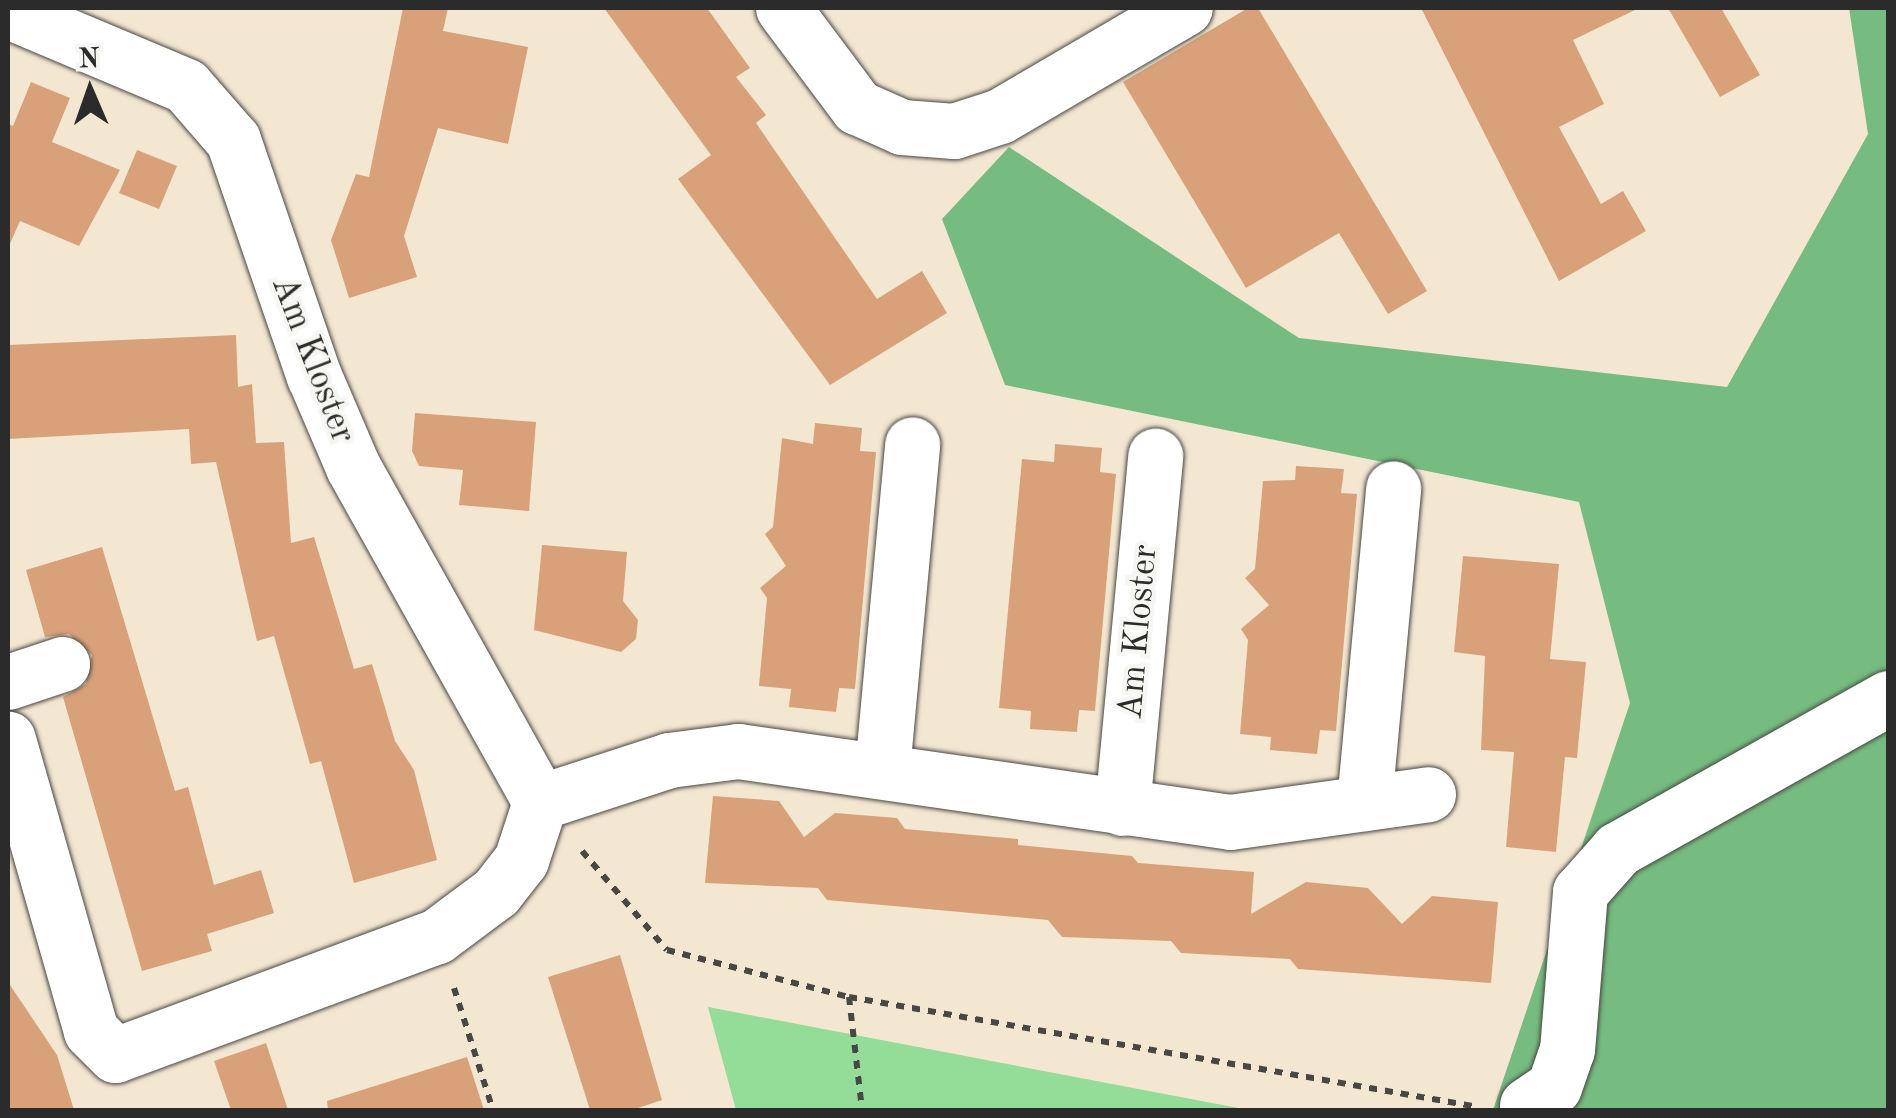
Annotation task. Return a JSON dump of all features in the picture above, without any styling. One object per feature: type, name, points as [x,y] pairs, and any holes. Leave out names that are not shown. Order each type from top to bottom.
[{"type":"street","points":[[784,8],[857,107],[902,128],[954,131],[1000,116],[1186,8]]},
{"type":"street","name":"Am Kloster","points":[[8,11],[186,86],[234,140],[314,376],[353,467],[540,802]]},
{"type":"street","points":[[882,770],[912,444]]},
{"type":"street","name":"Am Kloster","points":[[1122,808],[1156,456]]},
{"type":"street","points":[[1364,803],[1392,488]]},
{"type":"street","points":[[8,682],[62,664]]},
{"type":"street","points":[[1527,1105],[1554,1087],[1567,1050],[1580,892],[1618,850],[1888,698]]},
{"type":"street","points":[[8,740],[91,1030],[116,1055],[437,936],[496,892],[521,860],[540,802],[669,760],[738,752],[1230,822],[1428,794]]},
{"type":"path","points":[[540,802],[668,950],[849,997],[1476,1106],[1527,1105]]},
{"type":"path","points":[[437,936],[493,1110]]},
{"type":"path","points":[[849,997],[862,1110]]},
{"type":"green space","points":[[1849,8],[1888,8],[1888,1110],[1493,1110],[1630,703],[1579,502],[1005,385],[942,219],[1009,147],[1299,338],[1727,387],[1868,134]]},
{"type":"green space","points":[[708,1007],[1249,1110],[736,1110]]},
{"type":"building","points":[[403,8],[448,8],[443,31],[528,47],[508,144],[438,128],[404,236],[417,277],[349,298],[331,240],[356,174],[369,177]]},
{"type":"building","points":[[604,8],[707,8],[750,68],[736,77],[766,115],[756,123],[877,299],[922,271],[947,313],[830,385],[678,179],[711,155]]},
{"type":"building","points":[[1248,8],[1258,8],[1427,291],[1388,314],[1339,233],[1246,288],[1123,82]]},
{"type":"building","points":[[1421,8],[1639,8],[1573,40],[1604,104],[1559,127],[1601,204],[1623,191],[1646,231],[1559,281]]},
{"type":"building","points":[[1668,8],[1721,8],[1760,75],[1720,97]]},
{"type":"building","points":[[31,82],[70,98],[52,142],[120,170],[79,246],[20,221],[8,248],[8,124],[13,126]]},
{"type":"building","points":[[137,150],[177,166],[159,209],[119,193]]},
{"type":"building","points":[[236,335],[238,387],[252,384],[256,443],[284,442],[291,543],[314,537],[354,669],[372,664],[395,741],[414,770],[437,860],[354,883],[321,761],[310,764],[274,636],[257,641],[216,462],[191,464],[189,429],[8,439],[8,345]]},
{"type":"building","points":[[415,413],[536,422],[529,511],[459,505],[463,470],[419,466],[412,451]]},
{"type":"building","points":[[815,423],[862,428],[860,451],[876,452],[855,689],[839,688],[836,712],[789,707],[791,689],[759,686],[767,598],[760,588],[786,566],[765,534],[773,527],[782,438],[813,444]]},
{"type":"building","points":[[1055,444],[1102,448],[1100,472],[1116,474],[1095,711],[1079,710],[1077,732],[1030,729],[1031,711],[999,708],[1022,459],[1054,462]]},
{"type":"building","points":[[1296,466],[1344,469],[1341,493],[1357,494],[1336,731],[1320,730],[1317,754],[1270,750],[1271,737],[1240,734],[1248,640],[1241,629],[1269,605],[1245,578],[1255,569],[1263,481],[1295,480]]},
{"type":"building","points":[[542,545],[627,552],[623,601],[638,620],[636,639],[621,652],[534,630]]},
{"type":"building","points":[[102,547],[175,791],[188,787],[214,885],[261,870],[274,913],[207,934],[212,951],[142,971],[63,697],[86,684],[92,655],[69,634],[45,637],[26,570]]},
{"type":"building","points":[[1463,556],[1559,564],[1550,659],[1586,662],[1577,758],[1565,757],[1556,852],[1506,847],[1514,752],[1481,750],[1485,656],[1454,652]]},
{"type":"building","points":[[713,796],[779,801],[804,837],[835,813],[897,818],[905,829],[1018,839],[1018,845],[1132,856],[1138,863],[1254,872],[1251,914],[1306,882],[1368,888],[1402,924],[1432,896],[1498,902],[1491,983],[1298,969],[1290,959],[1181,953],[1171,941],[1062,937],[1048,920],[827,900],[818,888],[705,883]]},
{"type":"building","points":[[620,955],[662,1100],[632,1110],[590,1110],[548,977]]},
{"type":"building","points":[[8,982],[57,1055],[74,1110],[8,1110]]},
{"type":"building","points":[[266,1043],[288,1110],[231,1110],[214,1061]]},
{"type":"building","points":[[467,1057],[484,1110],[328,1110],[327,1101]]}]
